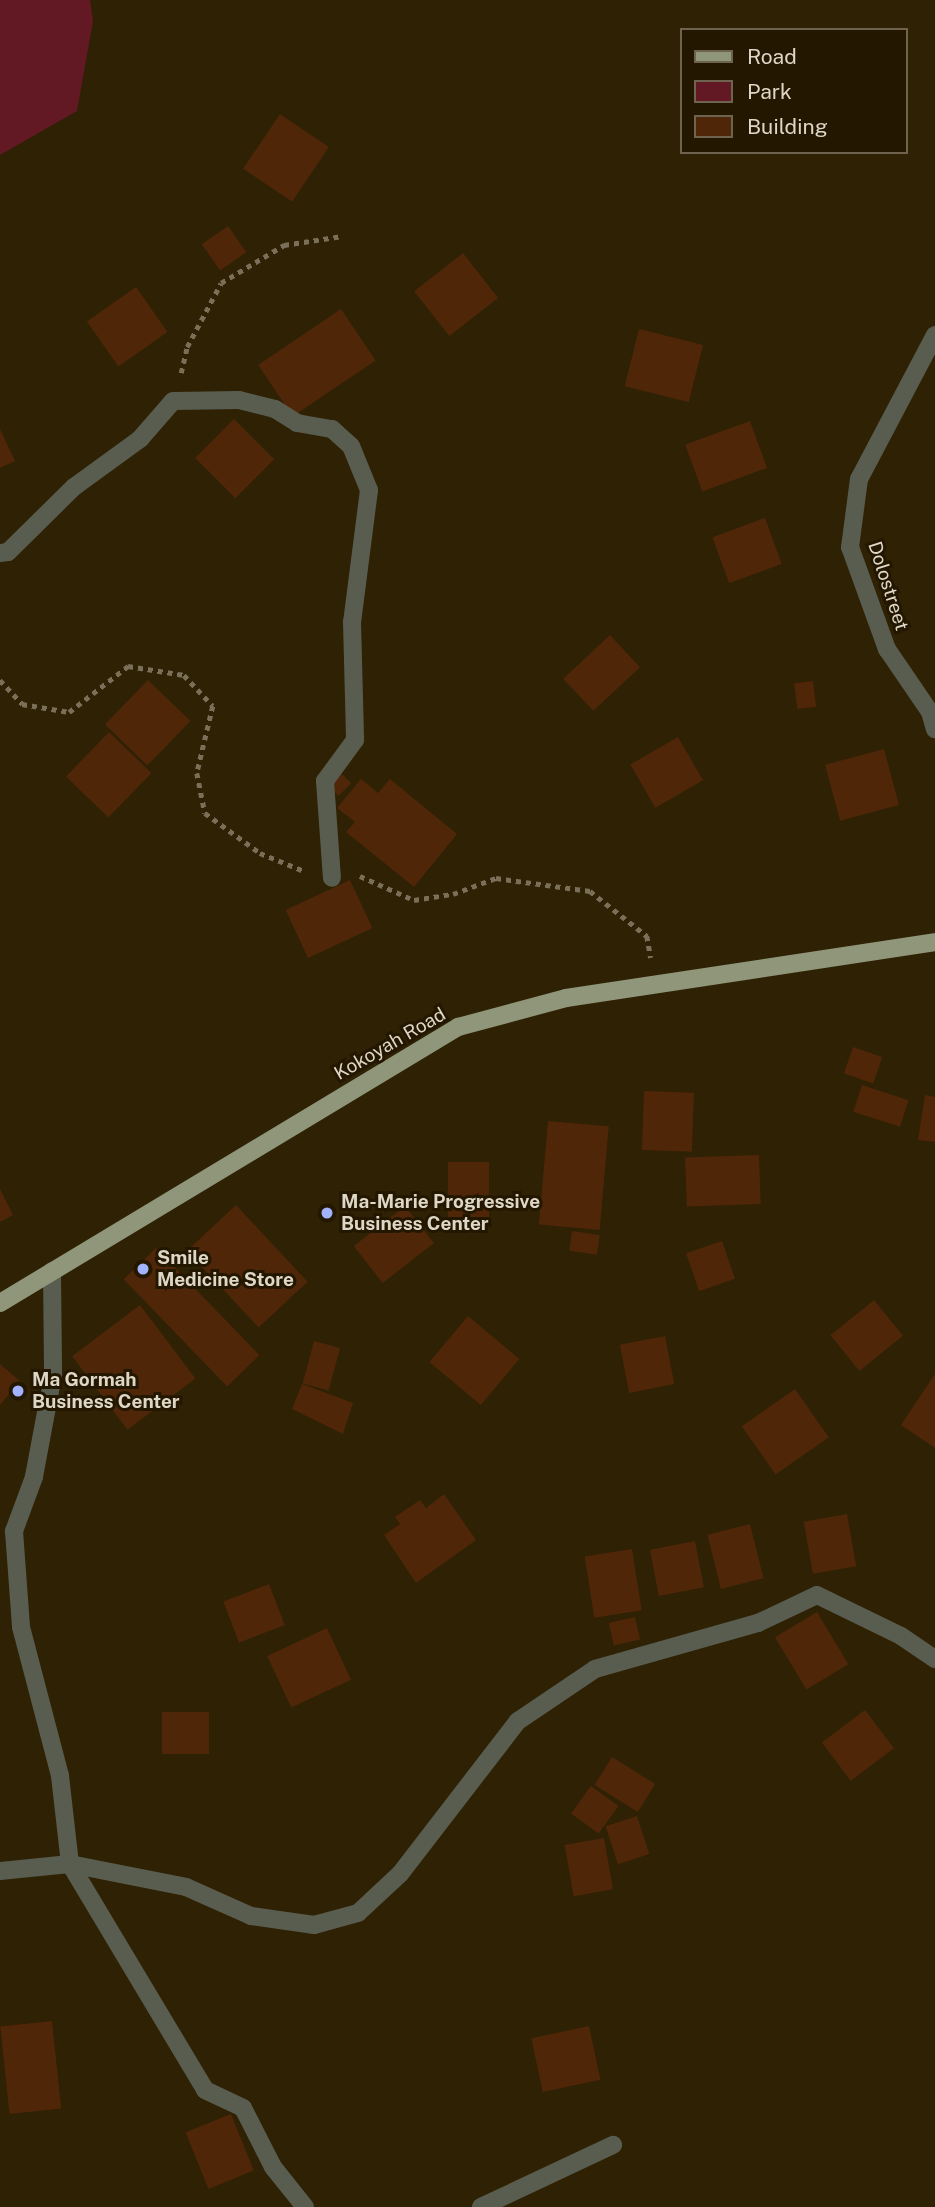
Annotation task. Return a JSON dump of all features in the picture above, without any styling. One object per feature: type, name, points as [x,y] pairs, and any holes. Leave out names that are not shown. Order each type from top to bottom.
[{"type":"main road","name":"Kokoyah Road","points":[[0,1303],[458,1027],[566,998],[935,942]]},
{"type":"street","name":"Dolostreet","points":[[935,335],[859,478],[850,547],[887,649],[930,712],[935,729]]},
{"type":"street","points":[[0,553],[8,552],[74,487],[140,439],[173,401],[239,400],[275,409],[297,423],[332,429],[351,446],[369,490],[352,622],[355,740],[326,781],[332,878]]},
{"type":"street","points":[[52,1271],[54,1375],[34,1477],[14,1531],[21,1627],[60,1776],[70,1864],[205,2090],[243,2108],[273,2167],[305,2207]]},
{"type":"street","points":[[0,1871],[70,1864],[186,1886],[251,1916],[314,1925],[358,1913],[400,1874],[518,1721],[595,1669],[758,1623],[817,1595],[901,1636],[935,1659]]},
{"type":"street","points":[[481,2207],[613,2145]]},
{"type":"path","points":[[173,401],[187,347],[221,283],[284,245],[342,236]]},
{"type":"green space","points":[[0,0],[90,0],[93,21],[77,111],[0,155]]},
{"type":"building","points":[[280,114],[329,147],[292,202],[243,169]]},
{"type":"building","points":[[228,226],[246,252],[220,271],[202,244]]},
{"type":"building","points":[[463,253],[498,298],[449,336],[414,291]]},
{"type":"building","points":[[136,287],[168,332],[118,366],[87,321]]},
{"type":"building","points":[[341,309],[376,360],[293,416],[258,365]]},
{"type":"building","points":[[639,329],[703,345],[689,402],[625,386]]},
{"type":"building","points":[[234,419],[274,459],[235,498],[195,458]]},
{"type":"building","points":[[750,421],[767,468],[702,492],[685,445]]},
{"type":"building","points":[[0,429],[15,461],[0,468]]},
{"type":"building","points":[[765,518],[782,564],[729,583],[712,537]]},
{"type":"building","points":[[610,635],[640,667],[593,711],[563,679]]},
{"type":"building","points":[[148,680],[190,721],[147,766],[105,725]]},
{"type":"building","points":[[813,681],[816,707],[797,709],[794,683]]},
{"type":"building","points":[[109,732],[151,773],[108,818],[66,777]]},
{"type":"building","points":[[678,737],[703,780],[655,808],[630,764]]},
{"type":"building","points":[[884,749],[899,805],[840,821],[825,765]]},
{"type":"building","points":[[342,774],[351,783],[338,796],[329,787]]},
{"type":"building","points":[[361,779],[378,793],[390,779],[457,834],[414,887],[346,832],[355,822],[337,808]]},
{"type":"building","points":[[350,880],[372,928],[308,958],[286,910]]},
{"type":"building","points":[[853,1047],[882,1057],[873,1084],[844,1073]]},
{"type":"building","points":[[862,1085],[909,1100],[900,1127],[853,1112]]},
{"type":"building","points":[[644,1091],[694,1093],[692,1152],[642,1150]]},
{"type":"building","points":[[925,1095],[935,1097],[935,1142],[918,1140]]},
{"type":"building","points":[[548,1121],[609,1126],[600,1230],[539,1225]]},
{"type":"building","points":[[759,1155],[761,1204],[687,1207],[685,1158]]},
{"type":"building","points":[[448,1162],[489,1162],[489,1217],[448,1217]]},
{"type":"building","points":[[0,1189],[13,1215],[0,1222]]},
{"type":"building","points":[[236,1205],[308,1282],[259,1327],[187,1251]]},
{"type":"building","points":[[405,1206],[434,1243],[383,1283],[354,1246]]},
{"type":"building","points":[[572,1231],[600,1235],[597,1255],[569,1251]]},
{"type":"building","points":[[722,1241],[735,1279],[699,1291],[686,1253]]},
{"type":"building","points":[[156,1248],[260,1355],[227,1386],[124,1279]]},
{"type":"building","points":[[874,1300],[903,1336],[859,1371],[830,1335]]},
{"type":"building","points":[[140,1305],[195,1378],[127,1430],[72,1356]]},
{"type":"building","points":[[468,1316],[519,1359],[481,1405],[429,1362]]},
{"type":"building","points":[[665,1336],[674,1384],[629,1393],[620,1345]]},
{"type":"building","points":[[314,1341],[340,1348],[329,1390],[303,1384]]},
{"type":"building","points":[[0,1364],[20,1381],[0,1405]]},
{"type":"building","points":[[935,1374],[935,1448],[901,1425]]},
{"type":"building","points":[[302,1384],[353,1403],[343,1434],[292,1409]]},
{"type":"building","points":[[795,1389],[829,1437],[776,1475],[742,1426]]},
{"type":"building","points":[[444,1494],[476,1540],[416,1583],[384,1535],[400,1524],[395,1517],[420,1500],[426,1508]]},
{"type":"building","points":[[847,1514],[856,1566],[813,1574],[804,1522]]},
{"type":"building","points":[[750,1524],[764,1578],[721,1589],[707,1535]]},
{"type":"building","points":[[695,1541],[704,1587],[659,1596],[650,1550]]},
{"type":"building","points":[[632,1549],[642,1610],[594,1618],[585,1557]]},
{"type":"building","points":[[269,1584],[285,1625],[239,1643],[223,1602]]},
{"type":"building","points":[[817,1612],[848,1664],[806,1690],[775,1637]]},
{"type":"building","points":[[635,1617],[640,1639],[614,1645],[609,1623]]},
{"type":"building","points":[[327,1628],[351,1680],[291,1708],[267,1656]]},
{"type":"building","points":[[865,1710],[894,1748],[851,1781],[822,1742]]},
{"type":"building","points":[[162,1712],[209,1712],[209,1754],[162,1754]]},
{"type":"building","points":[[612,1757],[655,1784],[638,1812],[595,1785]]},
{"type":"building","points":[[591,1786],[619,1806],[599,1833],[571,1814]]},
{"type":"building","points":[[637,1816],[649,1854],[618,1864],[606,1826]]},
{"type":"building","points":[[604,1838],[613,1889],[574,1896],[565,1845]]},
{"type":"building","points":[[52,2021],[61,2109],[9,2114],[0,2026]]},
{"type":"building","points":[[589,2026],[600,2080],[543,2092],[531,2038]]},
{"type":"building","points":[[231,2114],[254,2171],[208,2189],[186,2132]]},
{"type":"place","name":"Ma-Marie Progressive Business Center","points":[[327,1213]]},
{"type":"place","name":"Smile Medicine Store","points":[[143,1269]]},
{"type":"place","name":"Ma Gormah Business Center","points":[[18,1391]]}]
